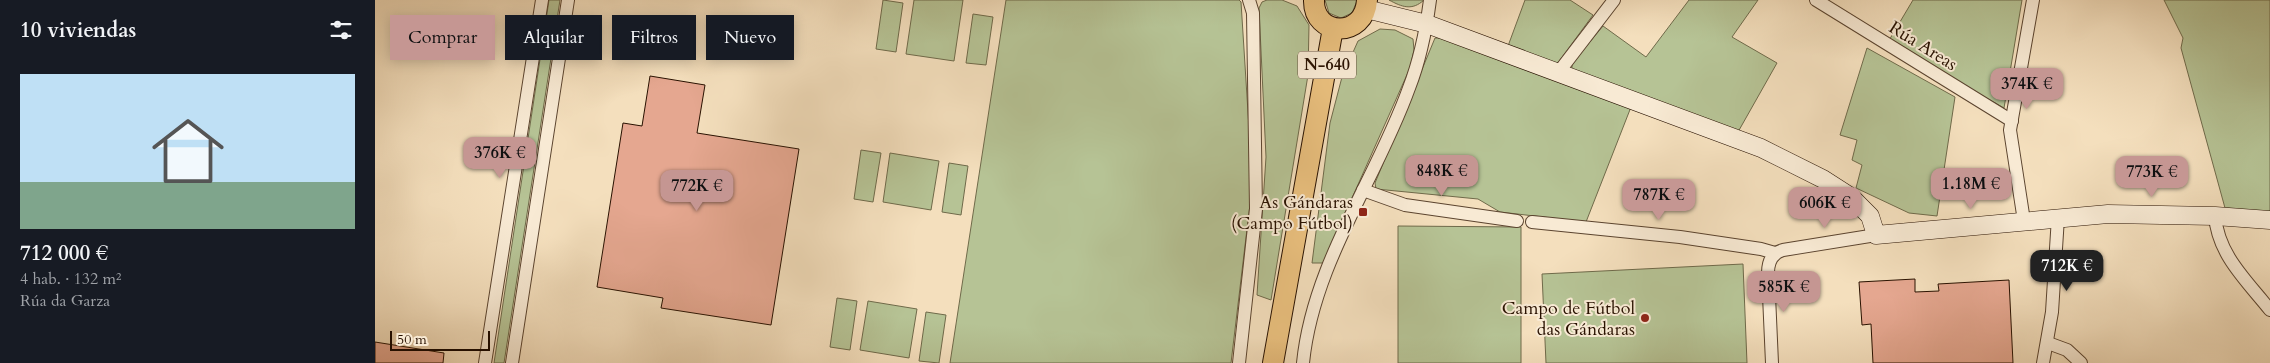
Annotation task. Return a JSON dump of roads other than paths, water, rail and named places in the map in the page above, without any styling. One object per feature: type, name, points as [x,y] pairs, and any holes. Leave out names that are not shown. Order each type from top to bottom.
[{"type":"highway","name":"N-640","points":[[1314,0],[1315,11],[1319,19],[1333,28],[1342,29],[1357,23],[1367,5]]},
{"type":"highway","name":"N-640","points":[[1273,363],[1333,28]]},
{"type":"main road","points":[[1367,5],[1427,24],[1761,148],[1841,190],[1865,209],[1873,221],[1876,235],[2058,217],[2108,214],[2215,216],[2270,220]]},
{"type":"street","points":[[485,363],[542,0]]},
{"type":"street","points":[[512,363],[568,0]]},
{"type":"street","points":[[1239,363],[1256,209],[1253,13],[1249,0]]},
{"type":"street","points":[[1253,13],[1260,0]]},
{"type":"street","points":[[1303,363],[1315,306],[1333,257],[1409,88],[1427,24],[1430,0]]},
{"type":"street","points":[[1558,73],[1614,0]]},
{"type":"street","name":"Rúa Areas","points":[[1817,0],[2012,121]]},
{"type":"street","points":[[2024,221],[2010,142],[2033,0]]},
{"type":"street","points":[[1363,190],[1405,205],[1517,221]]},
{"type":"street","points":[[2215,216],[2219,241],[2226,254],[2270,310]]},
{"type":"street","points":[[2043,363],[2048,343],[2058,217]]},
{"type":"street","points":[[1532,222],[1680,237],[1777,252],[1876,235]]},
{"type":"street","points":[[1772,363],[1768,273],[1770,262],[1777,252]]},
{"type":"street","points":[[2048,343],[2067,350],[2081,363]]},
{"type":"place","name":"As Gándaras (Campo Fútbol)","points":[[1363,212]]},
{"type":"place","name":"Campo de Fútbol das Gándaras","points":[[1645,318]]}]
